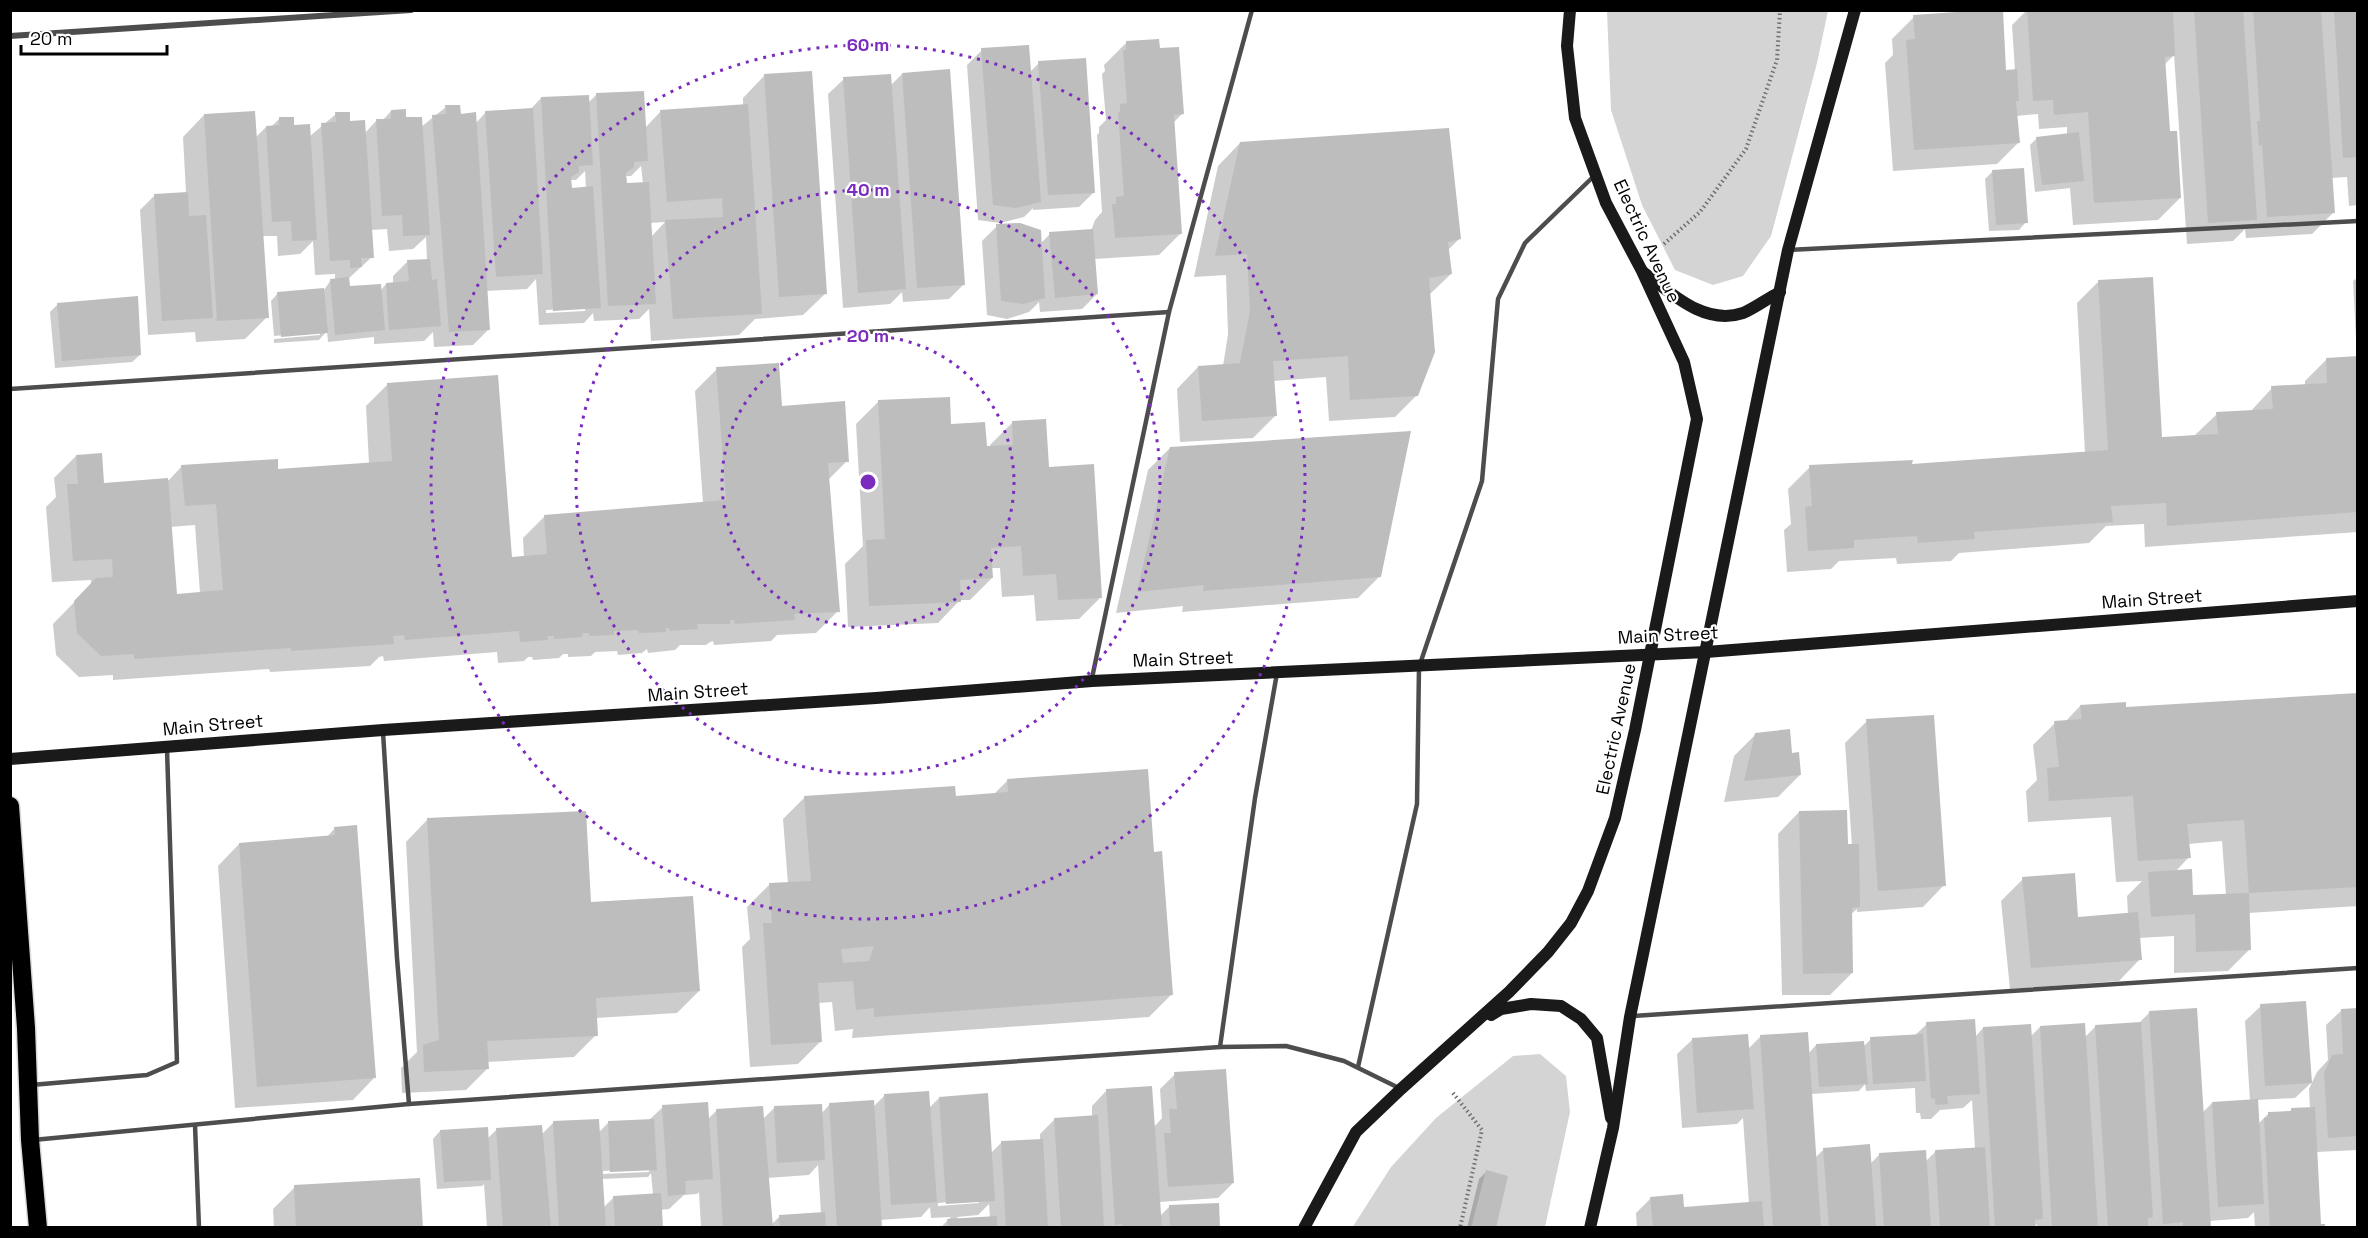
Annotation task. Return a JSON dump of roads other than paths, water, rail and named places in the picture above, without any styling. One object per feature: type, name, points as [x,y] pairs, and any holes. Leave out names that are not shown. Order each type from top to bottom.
[{"type":"highway","points":[[10,806],[30,1140],[38,1227]]},
{"type":"main road","name":"Electric Avenue","points":[[1304,1227],[1356,1132],[1471,1027],[1548,952],[1571,923],[1588,891],[1615,818],[1697,419],[1684,362],[1642,271],[1606,203],[1575,118],[1567,46],[1570,10]]},
{"type":"main road","points":[[1590,1227],[1613,1128],[1630,1017],[1788,250],[1855,10]]},
{"type":"main road","points":[[1642,271],[1693,309],[1721,315],[1742,313],[1780,292]]},
{"type":"main road","name":"Main Street","points":[[10,759],[383,730],[876,698],[1092,681],[1706,652],[2358,601]]},
{"type":"main road","points":[[1471,1027],[1501,1009],[1531,1004],[1561,1006],[1581,1019],[1597,1038],[1613,1128]]},
{"type":"street","points":[[10,36],[411,10]]},
{"type":"lane","points":[[1092,681],[1169,312],[1251,10]]},
{"type":"lane","points":[[1358,1067],[1417,804],[1419,667],[1482,481],[1498,299],[1525,243],[1596,174]]},
{"type":"lane","points":[[1788,250],[2358,221]]},
{"type":"lane","points":[[10,389],[1169,312]]},
{"type":"lane","points":[[1220,1047],[1255,798],[1277,673]]},
{"type":"lane","points":[[383,730],[397,958],[409,1104]]},
{"type":"lane","points":[[28,1085],[147,1075],[177,1062],[167,747]]},
{"type":"lane","points":[[1630,1017],[2358,968]]},
{"type":"lane","points":[[30,1140],[409,1104],[1220,1047],[1286,1046],[1344,1061],[1401,1089]]},
{"type":"lane","points":[[195,1125],[199,1227]]}]
